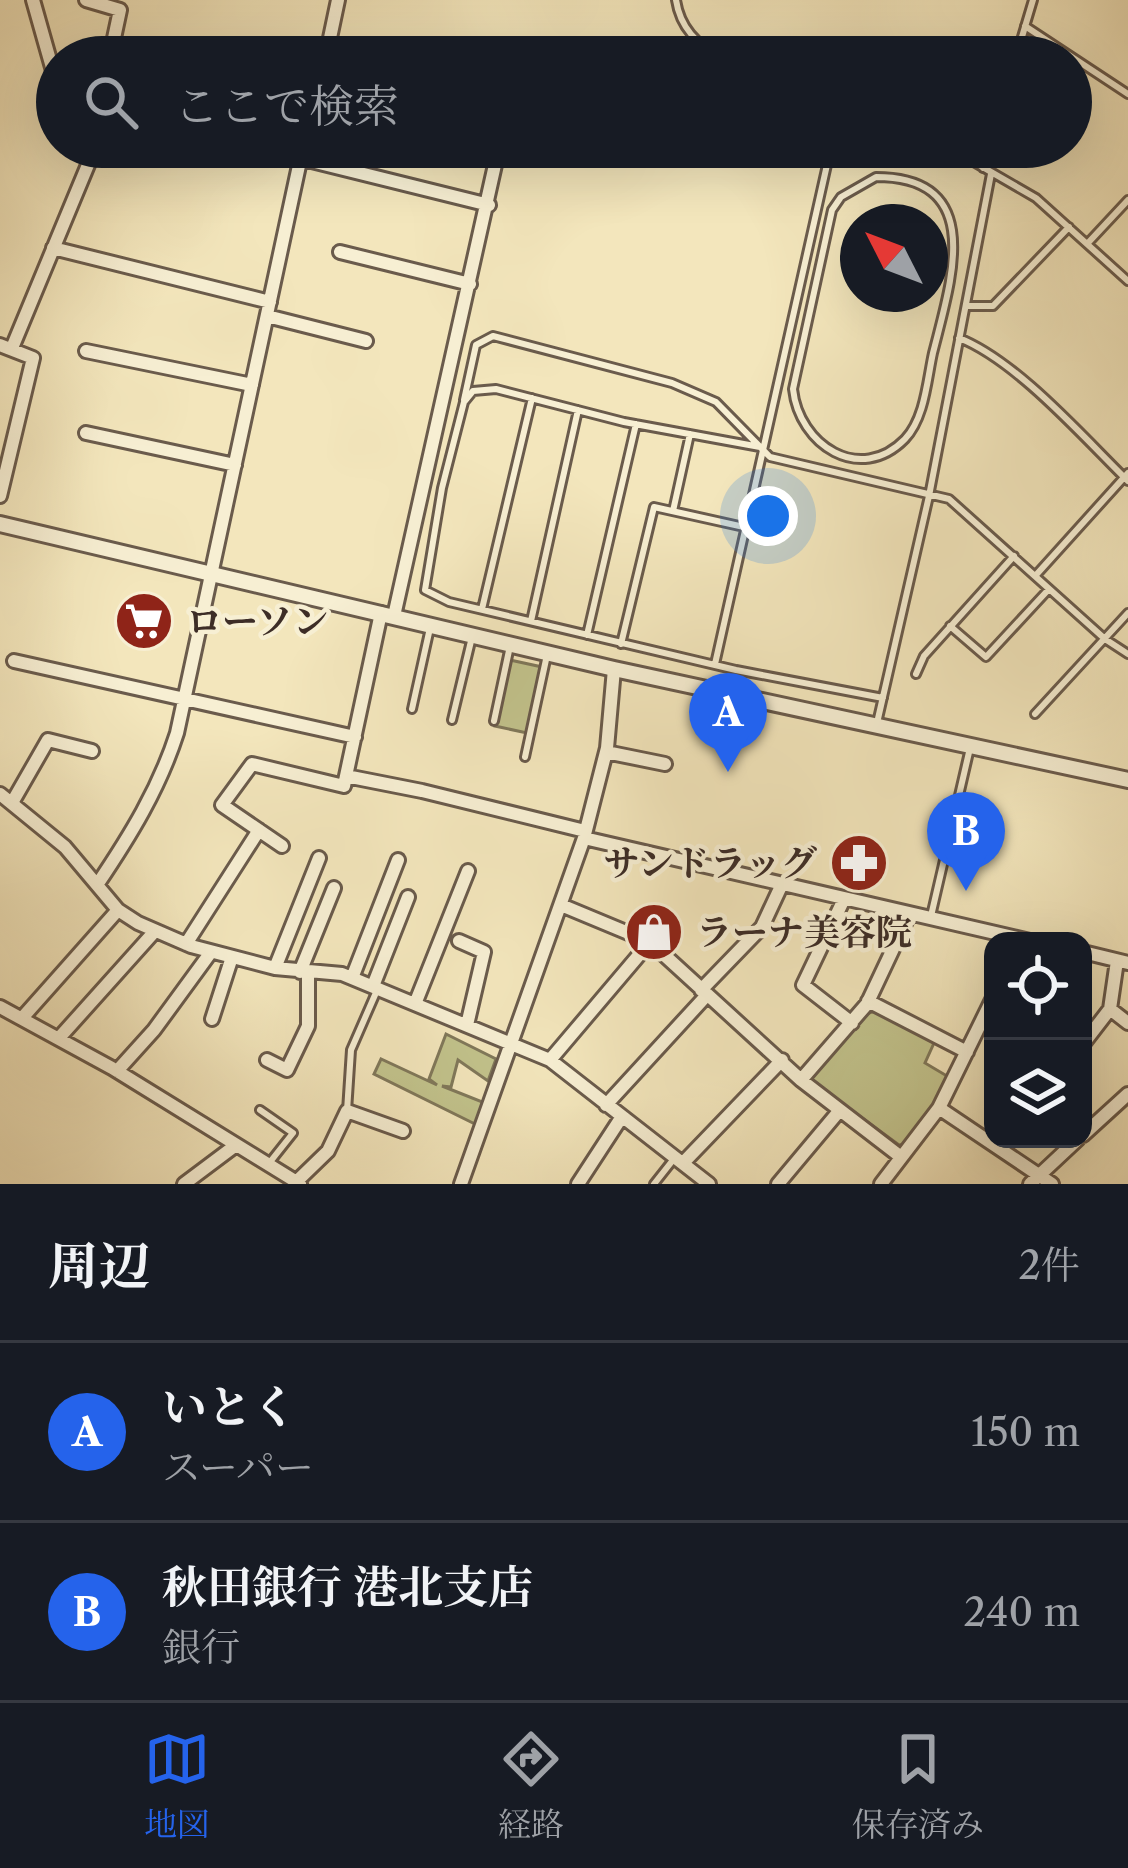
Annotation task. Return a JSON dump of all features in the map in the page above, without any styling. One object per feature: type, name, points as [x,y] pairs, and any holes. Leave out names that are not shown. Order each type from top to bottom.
[{"type":"street","points":[[34,0],[44,36]]},
{"type":"street","points":[[86,0],[120,10],[114,36]]},
{"type":"street","points":[[330,36],[338,0]]},
{"type":"street","points":[[0,496],[33,358],[6,346],[87,168]]},
{"type":"street","points":[[97,885],[135,829],[165,772],[299,168]]},
{"type":"street","points":[[356,168],[489,205]]},
{"type":"street","points":[[282,846],[222,805],[252,764],[344,786],[495,168]]},
{"type":"street","points":[[53,248],[366,341]]},
{"type":"street","points":[[340,252],[470,284]]},
{"type":"street","points":[[86,351],[252,386]]},
{"type":"street","points":[[86,433],[235,465]]},
{"type":"street","points":[[0,524],[614,669],[1128,780]]},
{"type":"street","points":[[14,661],[355,737]]},
{"type":"street","points":[[461,1184],[584,835],[606,752],[614,669]]},
{"type":"street","points":[[92,751],[48,740],[7,798],[82,863],[118,910],[155,931],[211,952],[275,968],[352,978],[550,1060],[703,1182]]},
{"type":"street","points":[[606,752],[665,764]]},
{"type":"street","points":[[346,776],[984,932]]},
{"type":"street","points":[[185,944],[259,830]]},
{"type":"street","points":[[275,968],[319,858]]},
{"type":"street","points":[[352,978],[398,860]]},
{"type":"street","points":[[415,1004],[468,871]]},
{"type":"street","points":[[606,1105],[762,927],[782,884]]},
{"type":"street","points":[[267,1060],[286,1070],[308,1026],[304,973],[334,888]]},
{"type":"street","points":[[375,987],[408,897]]},
{"type":"street","points":[[844,899],[803,985],[852,1023]]},
{"type":"street","points":[[561,905],[650,942],[802,1080],[901,1157]]},
{"type":"street","points":[[23,1017],[118,910]]},
{"type":"street","points":[[802,1080],[868,1001],[909,915]]},
{"type":"street","points":[[59,1038],[155,931]]},
{"type":"street","points":[[459,941],[484,952],[466,1025]]},
{"type":"street","points":[[550,1060],[650,942]]},
{"type":"street","points":[[117,1071],[154,1030],[211,952]]},
{"type":"street","points":[[1092,954],[1123,962],[1110,1009],[1092,1027]]},
{"type":"street","points":[[212,1019],[232,957]]},
{"type":"street","points":[[868,1001],[967,1052]]},
{"type":"street","points":[[0,1007],[117,1071],[298,1183],[328,1151],[347,1111],[403,1131]]},
{"type":"street","points":[[1110,1009],[1128,1023]]},
{"type":"street","points":[[881,1184],[939,1108],[984,1017]]},
{"type":"street","points":[[679,1160],[782,1060]]},
{"type":"street","points":[[1092,1127],[1128,1094]]},
{"type":"street","points":[[1115,1105],[1128,1115]]},
{"type":"street","points":[[939,1108],[984,1132]]},
{"type":"street","points":[[778,1184],[840,1110]]},
{"type":"street","points":[[578,1184],[621,1118]]},
{"type":"street","points":[[184,1184],[236,1145]]},
{"type":"street","points":[[1009,1148],[1035,1179],[1052,1184]]},
{"type":"street","points":[[1035,1179],[1069,1148]]},
{"type":"lane","points":[[676,0],[692,36]]},
{"type":"lane","points":[[1021,36],[1033,1],[1022,0]]},
{"type":"lane","points":[[1024,26],[1039,36]]},
{"type":"lane","points":[[1092,70],[1128,94]]},
{"type":"lane","points":[[715,664],[826,168]]},
{"type":"lane","points":[[982,168],[1036,198],[1128,280]]},
{"type":"lane","points":[[877,723],[929,496],[987,168]]},
{"type":"lane","points":[[876,176],[904,177],[927,186],[944,203],[953,225],[954,248],[916,423],[903,441],[872,457],[838,454],[820,446],[804,427],[794,389],[832,210],[841,197],[876,176]]},
{"type":"lane","points":[[1087,244],[1128,200]]},
{"type":"lane","points":[[966,306],[993,306],[1069,227]]},
{"type":"lane","points":[[883,698],[621,644],[449,602],[424,590],[476,345],[493,336],[672,383],[716,402],[770,457],[949,499],[1105,639],[1128,654]]},
{"type":"lane","points":[[959,338],[983,347],[1127,477],[1036,575]]},
{"type":"lane","points":[[464,402],[472,391],[484,387],[636,424],[760,447]]},
{"type":"lane","points":[[482,610],[532,398]]},
{"type":"lane","points":[[531,621],[578,410]]},
{"type":"lane","points":[[587,635],[636,424]]},
{"type":"lane","points":[[673,511],[690,434]]},
{"type":"lane","points":[[621,644],[654,507],[744,527]]},
{"type":"lane","points":[[916,674],[924,656],[1014,556]]},
{"type":"lane","points":[[950,626],[986,657],[1050,588]]},
{"type":"lane","points":[[1035,714],[1128,614]]},
{"type":"lane","points":[[412,709],[431,625]]},
{"type":"lane","points":[[452,720],[473,634]]},
{"type":"lane","points":[[494,721],[510,643]]},
{"type":"lane","points":[[525,757],[547,652]]},
{"type":"lane","points":[[930,920],[970,744]]},
{"type":"lane","points":[[347,1111],[351,1050],[375,987]]},
{"type":"lane","points":[[260,1110],[293,1133],[267,1164]]},
{"type":"lane","points":[[654,1184],[679,1160]]},
{"type":"green space","points":[[510,660],[542,667],[527,733],[495,726]]},
{"type":"green space","points":[[875,1011],[934,1043],[925,1063],[947,1076],[933,1106],[905,1144],[899,1145],[813,1082],[812,1075],[866,1014]]},
{"type":"green space","points":[[446,1034],[496,1059],[488,1081],[458,1060],[451,1087],[442,1086],[485,1103],[475,1124],[374,1074],[381,1059],[437,1085],[429,1079]]},
{"type":"place","name":"ローソン","points":[[144,621]]},
{"type":"place","name":"いとく","points":[[728,772]]},
{"type":"place","name":"サンドラッグ","points":[[859,863]]},
{"type":"place","name":"秋田銀行 港北支店","points":[[966,891]]},
{"type":"place","name":"ラーナ美容院","points":[[654,932]]}]
